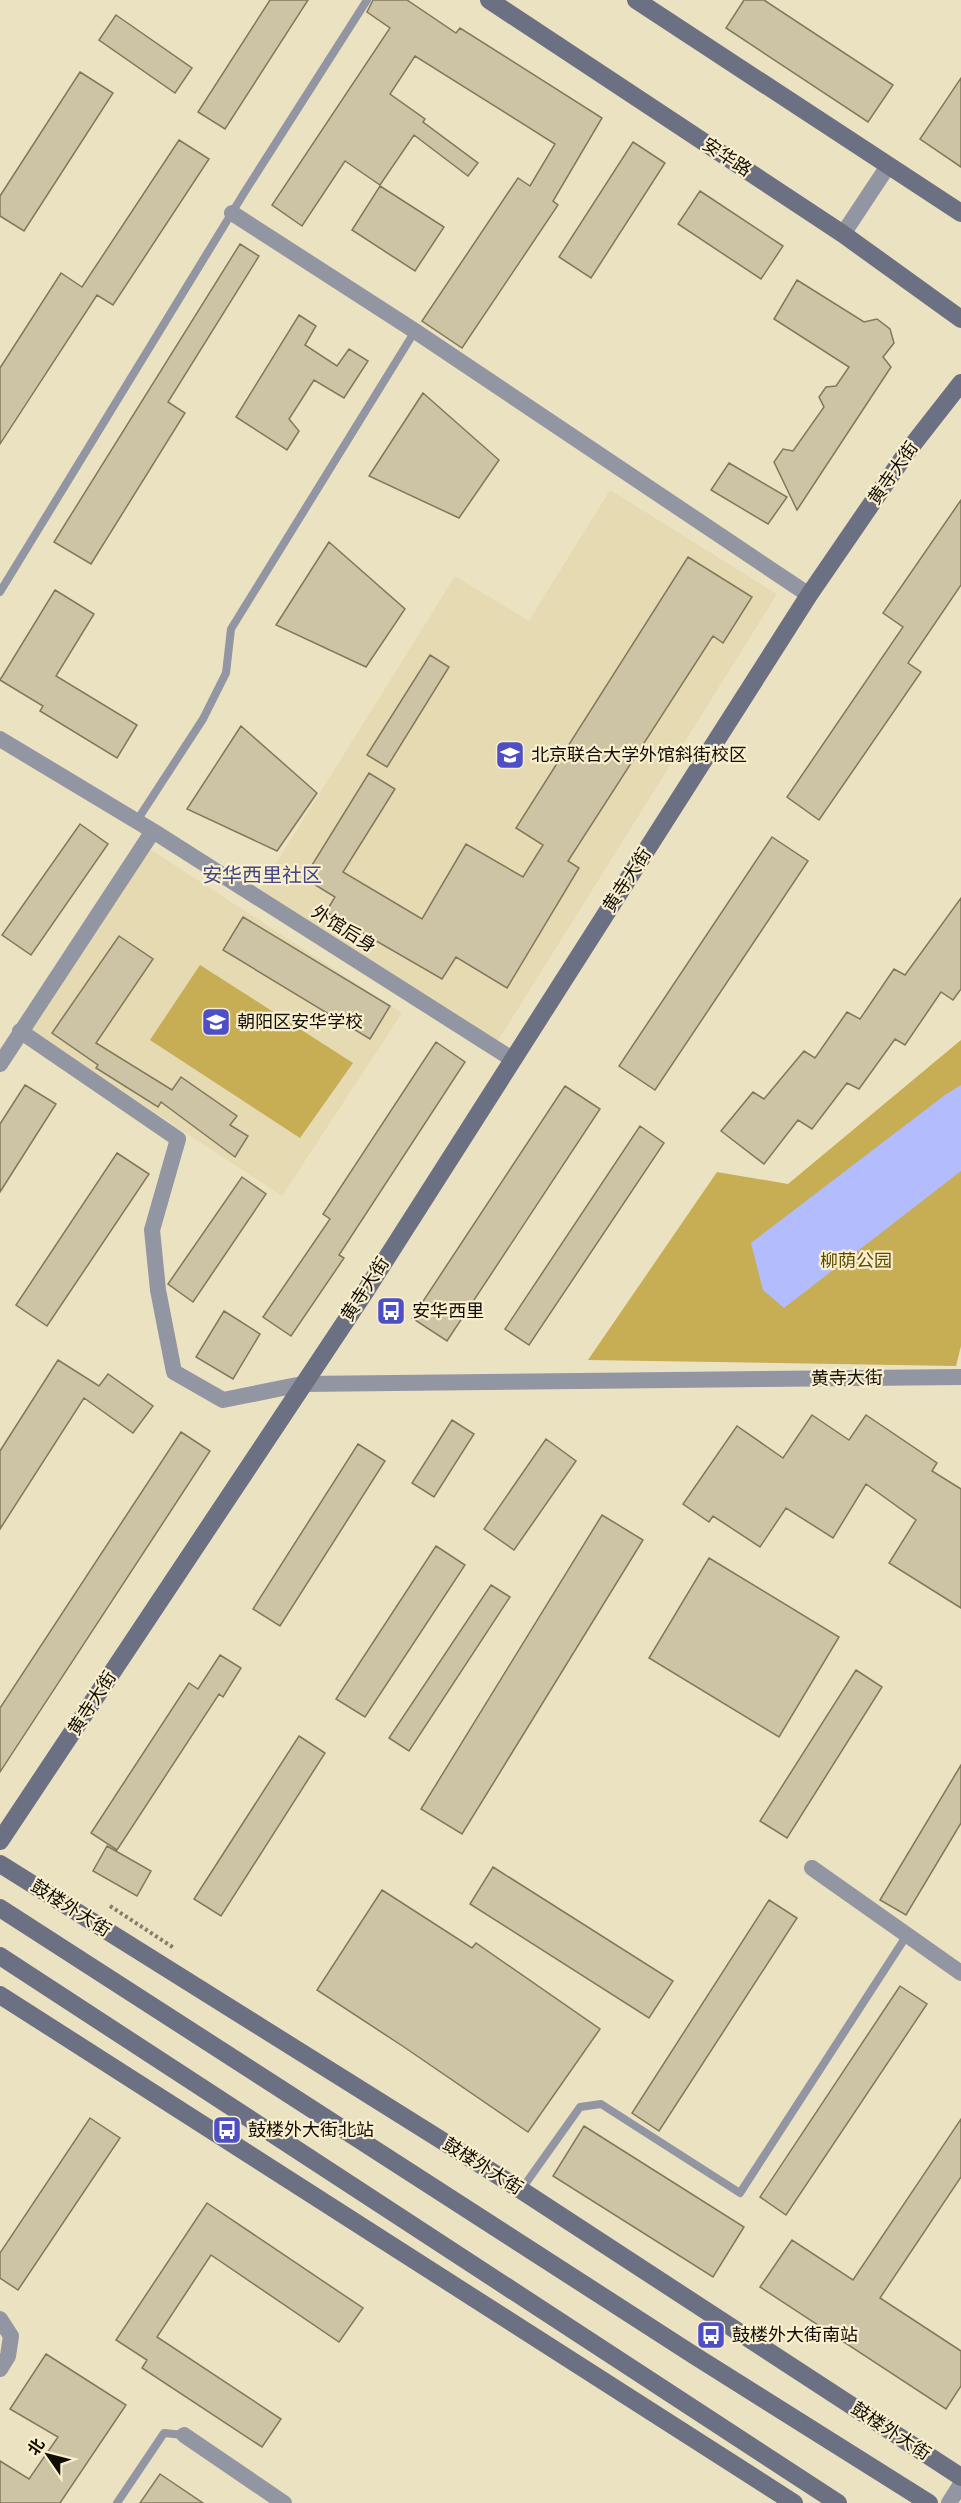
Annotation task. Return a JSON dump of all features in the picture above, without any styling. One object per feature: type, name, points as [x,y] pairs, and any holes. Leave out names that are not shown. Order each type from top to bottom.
[{"type":"street","name":"安华路","points":[[489,0],[843,234],[961,319]]},
{"type":"street","points":[[636,0],[961,213]]},
{"type":"street","points":[[843,234],[888,166]]},
{"type":"street","points":[[232,213],[415,331],[809,595]]},
{"type":"street","name":"黄寺大街","points":[[0,1841],[364,1292],[809,595],[907,452],[961,382]]},
{"type":"street","name":"外馆后身","points":[[0,739],[153,831],[512,1059]]},
{"type":"street","points":[[0,1064],[153,831]]},
{"type":"street","name":"黄寺大街","points":[[21,1031],[178,1138],[152,1230],[158,1290],[174,1372],[222,1400],[302,1384],[961,1377]]},
{"type":"street","name":"鼓楼外大街","points":[[0,1864],[521,2190],[961,2477]]},
{"type":"street","points":[[812,1868],[961,1973]]},
{"type":"street","points":[[0,1908],[695,2356],[929,2503]]},
{"type":"street","points":[[0,1956],[838,2503]]},
{"type":"street","points":[[0,1995],[794,2503]]},
{"type":"street","points":[[0,2319],[11,2336],[8,2356],[0,2369]]},
{"type":"street","points":[[184,2435],[284,2503]]},
{"type":"street","points":[[949,2503],[961,2484]]},
{"type":"lane","points":[[0,592],[232,213],[367,0]]},
{"type":"lane","points":[[136,822],[203,718],[226,673],[231,629],[415,331]]},
{"type":"lane","points":[[521,2190],[580,2107],[601,2104],[740,2193],[907,1935]]},
{"type":"lane","points":[[117,2503],[164,2433],[184,2435]]},
{"type":"path","points":[[110,1905],[183,1954]]},
{"type":"shaded area","name":"北京联合大学外馆斜街校区","points":[[610,490],[777,594],[496,1044],[260,889],[455,576],[529,621]]},
{"type":"shaded area","name":"朝阳区安华学校","points":[[150,849],[402,1013],[282,1196],[31,1031]]},
{"type":"green space","points":[[200,965],[353,1063],[300,1138],[150,1040]]},
{"type":"green space","name":"柳荫公园","points":[[961,1040],[961,1346],[956,1366],[588,1360],[717,1172],[788,1184]]},
{"type":"water","points":[[961,1085],[961,1171],[784,1308],[763,1290],[751,1243]]},
{"type":"building","points":[[270,0],[308,0],[225,129],[198,112]]},
{"type":"building","points":[[373,0],[407,0],[456,33],[460,28],[602,118],[553,201],[558,205],[462,348],[422,321],[518,178],[530,186],[555,144],[415,56],[390,94],[425,119],[423,122],[478,163],[468,176],[414,135],[380,185],[345,161],[302,226],[272,205],[390,28],[367,12]]},
{"type":"building","points":[[744,0],[764,0],[893,85],[868,122],[726,28]]},
{"type":"building","points":[[116,15],[192,68],[175,93],[99,40]]},
{"type":"building","points":[[80,72],[113,93],[24,231],[0,216],[0,196]]},
{"type":"building","points":[[961,78],[961,167],[920,139]]},
{"type":"building","points":[[179,140],[209,159],[113,305],[97,295],[0,444],[0,368],[61,273],[82,287]]},
{"type":"building","points":[[633,142],[665,163],[591,278],[559,257]]},
{"type":"building","points":[[380,186],[444,227],[415,271],[352,230]]},
{"type":"building","points":[[700,191],[783,246],[761,279],[678,224]]},
{"type":"building","points":[[240,244],[259,256],[168,402],[185,413],[91,564],[54,542]]},
{"type":"building","points":[[797,280],[864,322],[877,319],[890,329],[894,343],[883,357],[891,367],[797,510],[774,462],[783,449],[793,451],[824,407],[819,397],[826,387],[836,386],[849,367],[774,319]]},
{"type":"building","points":[[299,315],[316,326],[305,345],[337,366],[349,349],[368,361],[344,398],[314,380],[289,419],[299,431],[287,450],[236,417]]},
{"type":"building","points":[[423,393],[499,460],[459,518],[369,476]]},
{"type":"building","points":[[729,463],[787,497],[768,524],[711,490]]},
{"type":"building","points":[[961,500],[961,585],[908,663],[921,672],[819,820],[787,797],[903,627],[883,613]]},
{"type":"building","points":[[329,542],[405,609],[366,667],[276,625]]},
{"type":"building","points":[[688,557],[752,597],[723,643],[713,636],[568,861],[579,868],[507,988],[456,957],[442,979],[326,912],[335,897],[304,878],[369,773],[395,789],[343,872],[422,919],[466,844],[523,877],[543,845],[516,828]]},
{"type":"building","points":[[55,590],[94,614],[56,676],[137,725],[117,758],[40,711],[43,706],[0,680]]},
{"type":"building","points":[[430,655],[449,667],[387,767],[367,755]]},
{"type":"building","points":[[241,726],[317,793],[277,851],[187,809]]},
{"type":"building","points":[[80,824],[108,844],[31,955],[2,935]]},
{"type":"building","points":[[772,837],[808,861],[655,1090],[619,1066]]},
{"type":"building","points":[[961,898],[961,989],[953,1000],[941,992],[905,1045],[895,1039],[859,1089],[847,1083],[812,1129],[798,1120],[764,1164],[721,1131],[753,1092],[764,1099],[804,1051],[815,1058],[847,1012],[860,1019],[894,969],[905,975]]},
{"type":"building","points":[[243,917],[390,1006],[370,1039],[223,950]]},
{"type":"building","points":[[119,936],[153,959],[96,1043],[172,1090],[181,1077],[237,1116],[230,1125],[248,1136],[235,1157],[161,1102],[158,1107],[96,1068],[98,1065],[52,1033]]},
{"type":"building","points":[[436,1042],[465,1062],[339,1255],[344,1258],[291,1336],[263,1317],[330,1219],[323,1214]]},
{"type":"building","points":[[25,1085],[56,1104],[0,1192],[0,1124]]},
{"type":"building","points":[[565,1086],[600,1109],[447,1341],[412,1318]]},
{"type":"building","points":[[640,1126],[664,1143],[529,1345],[505,1329]]},
{"type":"building","points":[[117,1153],[149,1174],[47,1326],[16,1305]]},
{"type":"building","points":[[242,1177],[266,1194],[193,1302],[168,1284]]},
{"type":"building","points":[[224,1311],[260,1334],[233,1379],[196,1357]]},
{"type":"building","points":[[58,1360],[99,1386],[108,1374],[153,1406],[133,1433],[84,1398],[0,1529],[0,1451]]},
{"type":"building","points":[[812,1415],[849,1440],[866,1415],[937,1463],[932,1471],[961,1489],[961,1608],[889,1563],[916,1520],[866,1484],[833,1538],[786,1508],[760,1547],[713,1516],[709,1522],[683,1504],[737,1426],[783,1458]]},
{"type":"building","points":[[452,1420],[474,1434],[434,1497],[412,1483]]},
{"type":"building","points":[[181,1432],[210,1451],[0,1772],[0,1708]]},
{"type":"building","points":[[546,1439],[576,1461],[514,1550],[484,1529]]},
{"type":"building","points":[[358,1444],[385,1461],[280,1626],[253,1609]]},
{"type":"building","points":[[602,1515],[643,1540],[462,1834],[421,1809]]},
{"type":"building","points":[[436,1546],[465,1565],[365,1717],[336,1699]]},
{"type":"building","points":[[709,1558],[839,1637],[779,1737],[649,1658]]},
{"type":"building","points":[[491,1585],[510,1597],[409,1751],[389,1738]]},
{"type":"building","points":[[220,1655],[241,1668],[223,1697],[219,1694],[117,1850],[91,1833],[189,1683],[198,1689]]},
{"type":"building","points":[[856,1670],[882,1687],[787,1838],[760,1821]]},
{"type":"building","points":[[299,1736],[325,1753],[221,1916],[194,1899]]},
{"type":"building","points":[[961,1765],[961,1823],[906,1915],[880,1900]]},
{"type":"building","points":[[107,1846],[151,1871],[137,1896],[93,1871]]},
{"type":"building","points":[[493,1867],[673,1981],[649,2018],[470,1904]]},
{"type":"building","points":[[382,1890],[472,1948],[476,1943],[600,2029],[528,2132],[317,1990]]},
{"type":"building","points":[[769,1900],[797,1918],[659,2131],[632,2113]]},
{"type":"building","points":[[900,1986],[927,2004],[786,2215],[760,2197]]},
{"type":"building","points":[[90,2118],[120,2138],[18,2290],[0,2278],[0,2253]]},
{"type":"building","points":[[961,2119],[961,2177],[880,2298],[961,2351],[961,2386],[946,2409],[760,2287],[792,2240],[853,2280]]},
{"type":"building","points":[[584,2126],[744,2227],[713,2277],[553,2176]]},
{"type":"building","points":[[207,2203],[363,2308],[339,2342],[211,2255],[157,2337],[281,2419],[262,2447],[142,2368],[147,2360],[116,2340]]},
{"type":"building","points":[[46,2354],[126,2405],[60,2503],[0,2503],[0,2461],[29,2479],[58,2437],[10,2409]]},
{"type":"building","points":[[160,2474],[203,2503],[140,2503]]},
{"type":"place","name":"北京联合大学外馆斜街校区","points":[[510,755]]},
{"type":"place","name":"朝阳区安华学校","points":[[216,1022]]},
{"type":"place","name":"安华西里","points":[[391,1311]]},
{"type":"place","name":"鼓楼外大街北站","points":[[227,2130]]},
{"type":"place","name":"鼓楼外大街南站","points":[[711,2335]]},
{"type":"district","name":"安华西里社区","points":[[262,875]]}]
